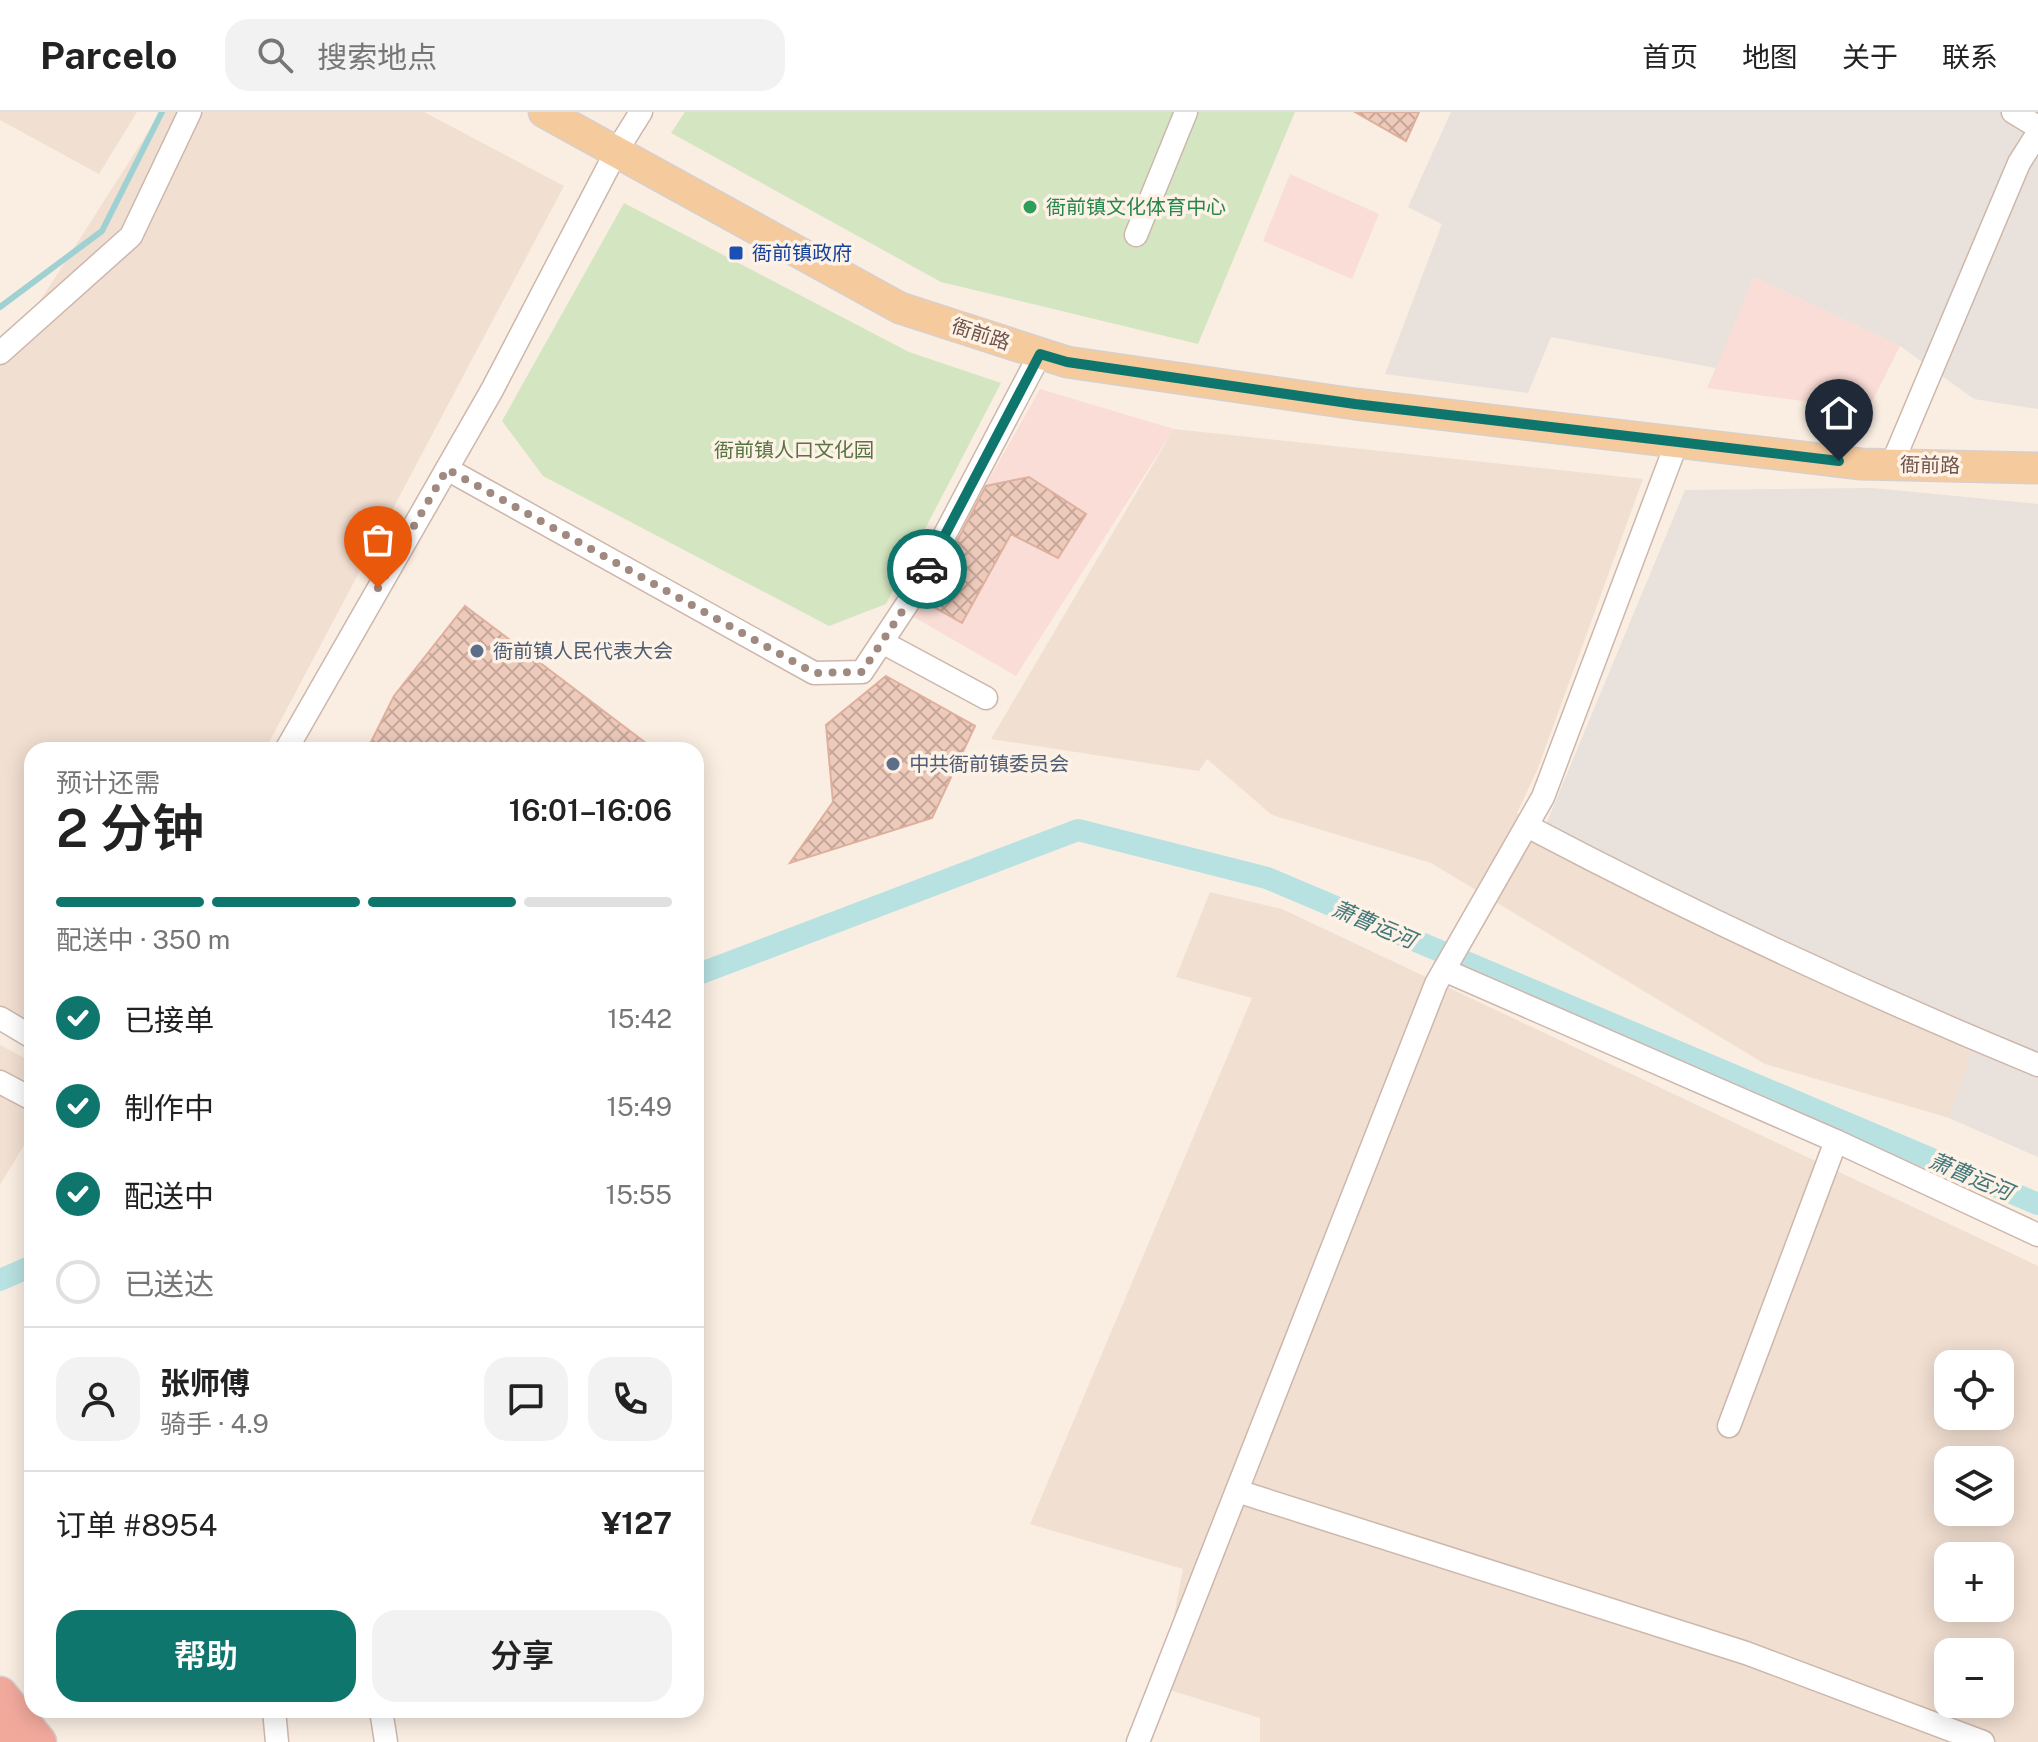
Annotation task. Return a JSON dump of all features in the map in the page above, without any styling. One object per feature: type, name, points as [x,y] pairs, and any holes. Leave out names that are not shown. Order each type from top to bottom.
[{"type":"highway","points":[[0,1694],[39,1742]]},
{"type":"main road","name":"衙前路","points":[[544,112],[900,308],[1067,362],[1355,404],[1861,464],[2038,468]]},
{"type":"street","points":[[0,353],[131,236],[190,112]]},
{"type":"street","points":[[291,742],[492,390],[616,152],[641,112]]},
{"type":"street","points":[[1136,235],[1186,112]]},
{"type":"street","points":[[1892,464],[2019,163],[2038,130],[2013,112]]},
{"type":"street","points":[[447,469],[814,673],[862,672],[913,595],[1040,354]]},
{"type":"street","points":[[1138,1742],[1440,977],[1543,797],[1677,442]]},
{"type":"street","points":[[882,642],[986,698]]},
{"type":"street","points":[[1527,826],[1696,913],[1897,1006],[2038,1065]]},
{"type":"street","points":[[1440,977],[1836,1141],[2038,1235]]},
{"type":"street","points":[[0,1018],[24,1032]]},
{"type":"street","points":[[0,1082],[24,1095]]},
{"type":"street","points":[[1729,1426],[1836,1141]]},
{"type":"street","points":[[1237,1491],[1746,1653],[1983,1742]]},
{"type":"street","points":[[275,1718],[277,1742]]},
{"type":"street","points":[[382,1718],[386,1742]]},
{"type":"shaded area","points":[[0,112],[137,112],[99,174],[0,120]]},
{"type":"shaded area","points":[[161,112],[424,112],[564,186],[269,742],[24,742],[24,1040],[0,1026],[0,353],[40,301]]},
{"type":"shaded area","points":[[1451,112],[2021,112],[2038,126],[2038,409],[1974,399],[1900,346],[1754,277],[1716,368],[1551,337],[1528,393],[1385,374],[1442,224],[1408,207]]},
{"type":"shaded area","points":[[1290,174],[1379,214],[1352,279],[1263,241]]},
{"type":"shaded area","points":[[1754,277],[1900,346],[1868,410],[1707,388]]},
{"type":"shaded area","points":[[1040,389],[1174,429],[1016,676],[912,616]]},
{"type":"shaded area","points":[[1174,429],[1643,479],[1538,768],[1517,813],[1976,1039],[1949,1118],[1765,1064],[1431,863],[1272,815],[1207,759],[1199,771],[991,739]]},
{"type":"shaded area","points":[[1872,488],[2038,504],[2038,1157],[1949,1118],[1975,1040],[1542,834],[1685,490]]},
{"type":"shaded area","points":[[1210,892],[1282,909],[2038,1266],[2038,1742],[1260,1742],[1260,1718],[1160,1687],[1183,1569],[1030,1524],[1252,998],[1176,977]]},
{"type":"shaded area","points":[[0,1045],[24,1058],[24,1145],[0,1185]]},
{"type":"green space","name":"衙前镇文化体育中心","points":[[685,112],[1295,112],[1198,344],[941,282],[671,133]]},
{"type":"green space","name":"衙前镇人口文化园","points":[[624,203],[909,352],[1001,383],[886,604],[829,626],[543,476],[502,421]]},
{"type":"building","points":[[1355,112],[1419,112],[1406,141]]},
{"type":"building","points":[[1029,477],[1086,514],[1058,558],[1011,534],[962,623],[925,602],[986,486]]},
{"type":"building","name":"衙前镇人民代表大会","points":[[465,606],[644,742],[371,742],[394,696]]},
{"type":"building","name":"中共衙前镇委员会","points":[[886,676],[975,726],[932,818],[790,863],[833,802],[826,725]]},
{"type":"waterway","points":[[0,307],[102,231],[162,112]]},
{"type":"waterway","name":"萧曹运河","points":[[704,972],[1078,830],[1267,878],[2038,1204]]},
{"type":"waterway","name":"萧曹运河","points":[[0,1280],[24,1270]]},
{"type":"way so far","points":[[378,588],[447,469],[814,673],[862,672],[927,569]]},
{"type":"place","name":"衙前镇文化体育中心","points":[[1030,207]]},
{"type":"place","name":"衙前镇政府","points":[[736,253]]},
{"type":"place","name":"衙前镇人民代表大会","points":[[477,651]]},
{"type":"place","name":"中共衙前镇委员会","points":[[893,764]]},
{"type":"route","points":[[927,569],[1040,354],[1067,362],[1355,404],[1839,461]]}]
